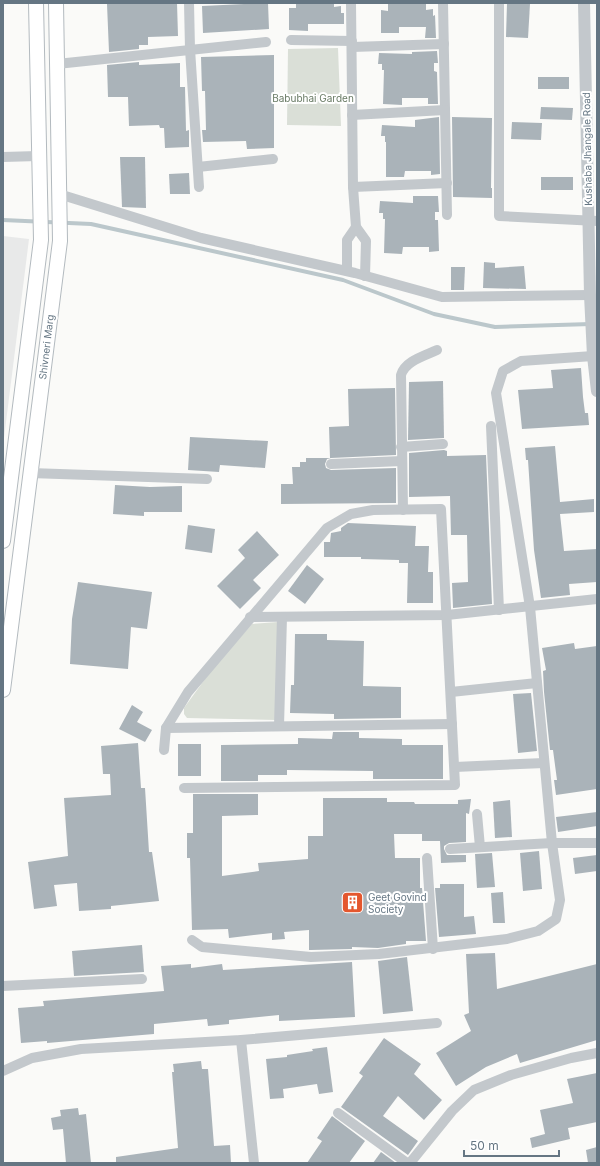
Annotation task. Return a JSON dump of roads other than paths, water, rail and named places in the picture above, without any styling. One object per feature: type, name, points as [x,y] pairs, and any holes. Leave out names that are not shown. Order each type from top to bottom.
[{"type":"main road","name":"Shivneri Marg","points":[[3,541],[41,240],[38,156],[36,3]]},
{"type":"main road","name":"Shivneri Marg","points":[[3,690],[60,241],[56,3]]},
{"type":"street","points":[[189,3],[190,49],[199,187]]},
{"type":"street","points":[[351,3],[353,187],[356,227],[366,241],[364,276]]},
{"type":"street","points":[[443,3],[447,215]]},
{"type":"street","points":[[499,3],[499,216],[592,222]]},
{"type":"street","name":"Kushaba Jhangale Road","points":[[584,3],[592,222],[590,301],[597,391]]},
{"type":"street","points":[[291,40],[352,44],[444,44]]},
{"type":"street","points":[[57,64],[266,42]]},
{"type":"street","points":[[352,115],[445,110]]},
{"type":"street","points":[[3,157],[38,156]]},
{"type":"street","points":[[198,168],[273,159]]},
{"type":"street","points":[[353,187],[447,183]]},
{"type":"street","points":[[59,200],[201,238],[347,271],[442,297],[590,301]]},
{"type":"street","points":[[347,271],[347,240],[356,227]]},
{"type":"street","points":[[403,510],[401,375],[403,368],[408,364],[437,350]]},
{"type":"street","points":[[192,940],[202,947],[310,957],[379,954],[433,949],[507,939],[538,931],[556,919],[560,900],[552,843],[530,607],[496,393],[504,371],[521,361],[594,357]]},
{"type":"street","points":[[491,426],[500,610]]},
{"type":"street","points":[[401,447],[443,444]]},
{"type":"street","points":[[331,464],[402,461]]},
{"type":"street","points":[[30,473],[207,479]]},
{"type":"street","points":[[164,750],[166,728],[188,692],[327,528],[351,514],[372,510],[441,509],[455,785],[184,788]]},
{"type":"street","points":[[250,617],[447,615],[597,599]]},
{"type":"street","points":[[279,726],[282,617]]},
{"type":"street","points":[[451,692],[537,683]]},
{"type":"street","points":[[166,728],[452,724]]},
{"type":"street","points":[[455,767],[544,763]]},
{"type":"street","points":[[477,814],[480,847]]},
{"type":"street","points":[[450,849],[552,843],[597,843]]},
{"type":"street","points":[[426,858],[433,949]]},
{"type":"street","points":[[3,986],[142,979]]},
{"type":"street","points":[[3,1071],[32,1058],[81,1049],[241,1040],[437,1023]]},
{"type":"street","points":[[241,1040],[254,1163]]},
{"type":"street","points":[[338,1113],[408,1163],[452,1111],[474,1090],[511,1076],[597,1053]]},
{"type":"waterway","points":[[3,220],[91,224],[343,280],[434,314],[495,327],[591,324]]},
{"type":"place","name":"Geet Govind Society","points":[[352,903]]},
{"type":"park label","name":"Babubhai Garden","points":[[313,98]]}]
